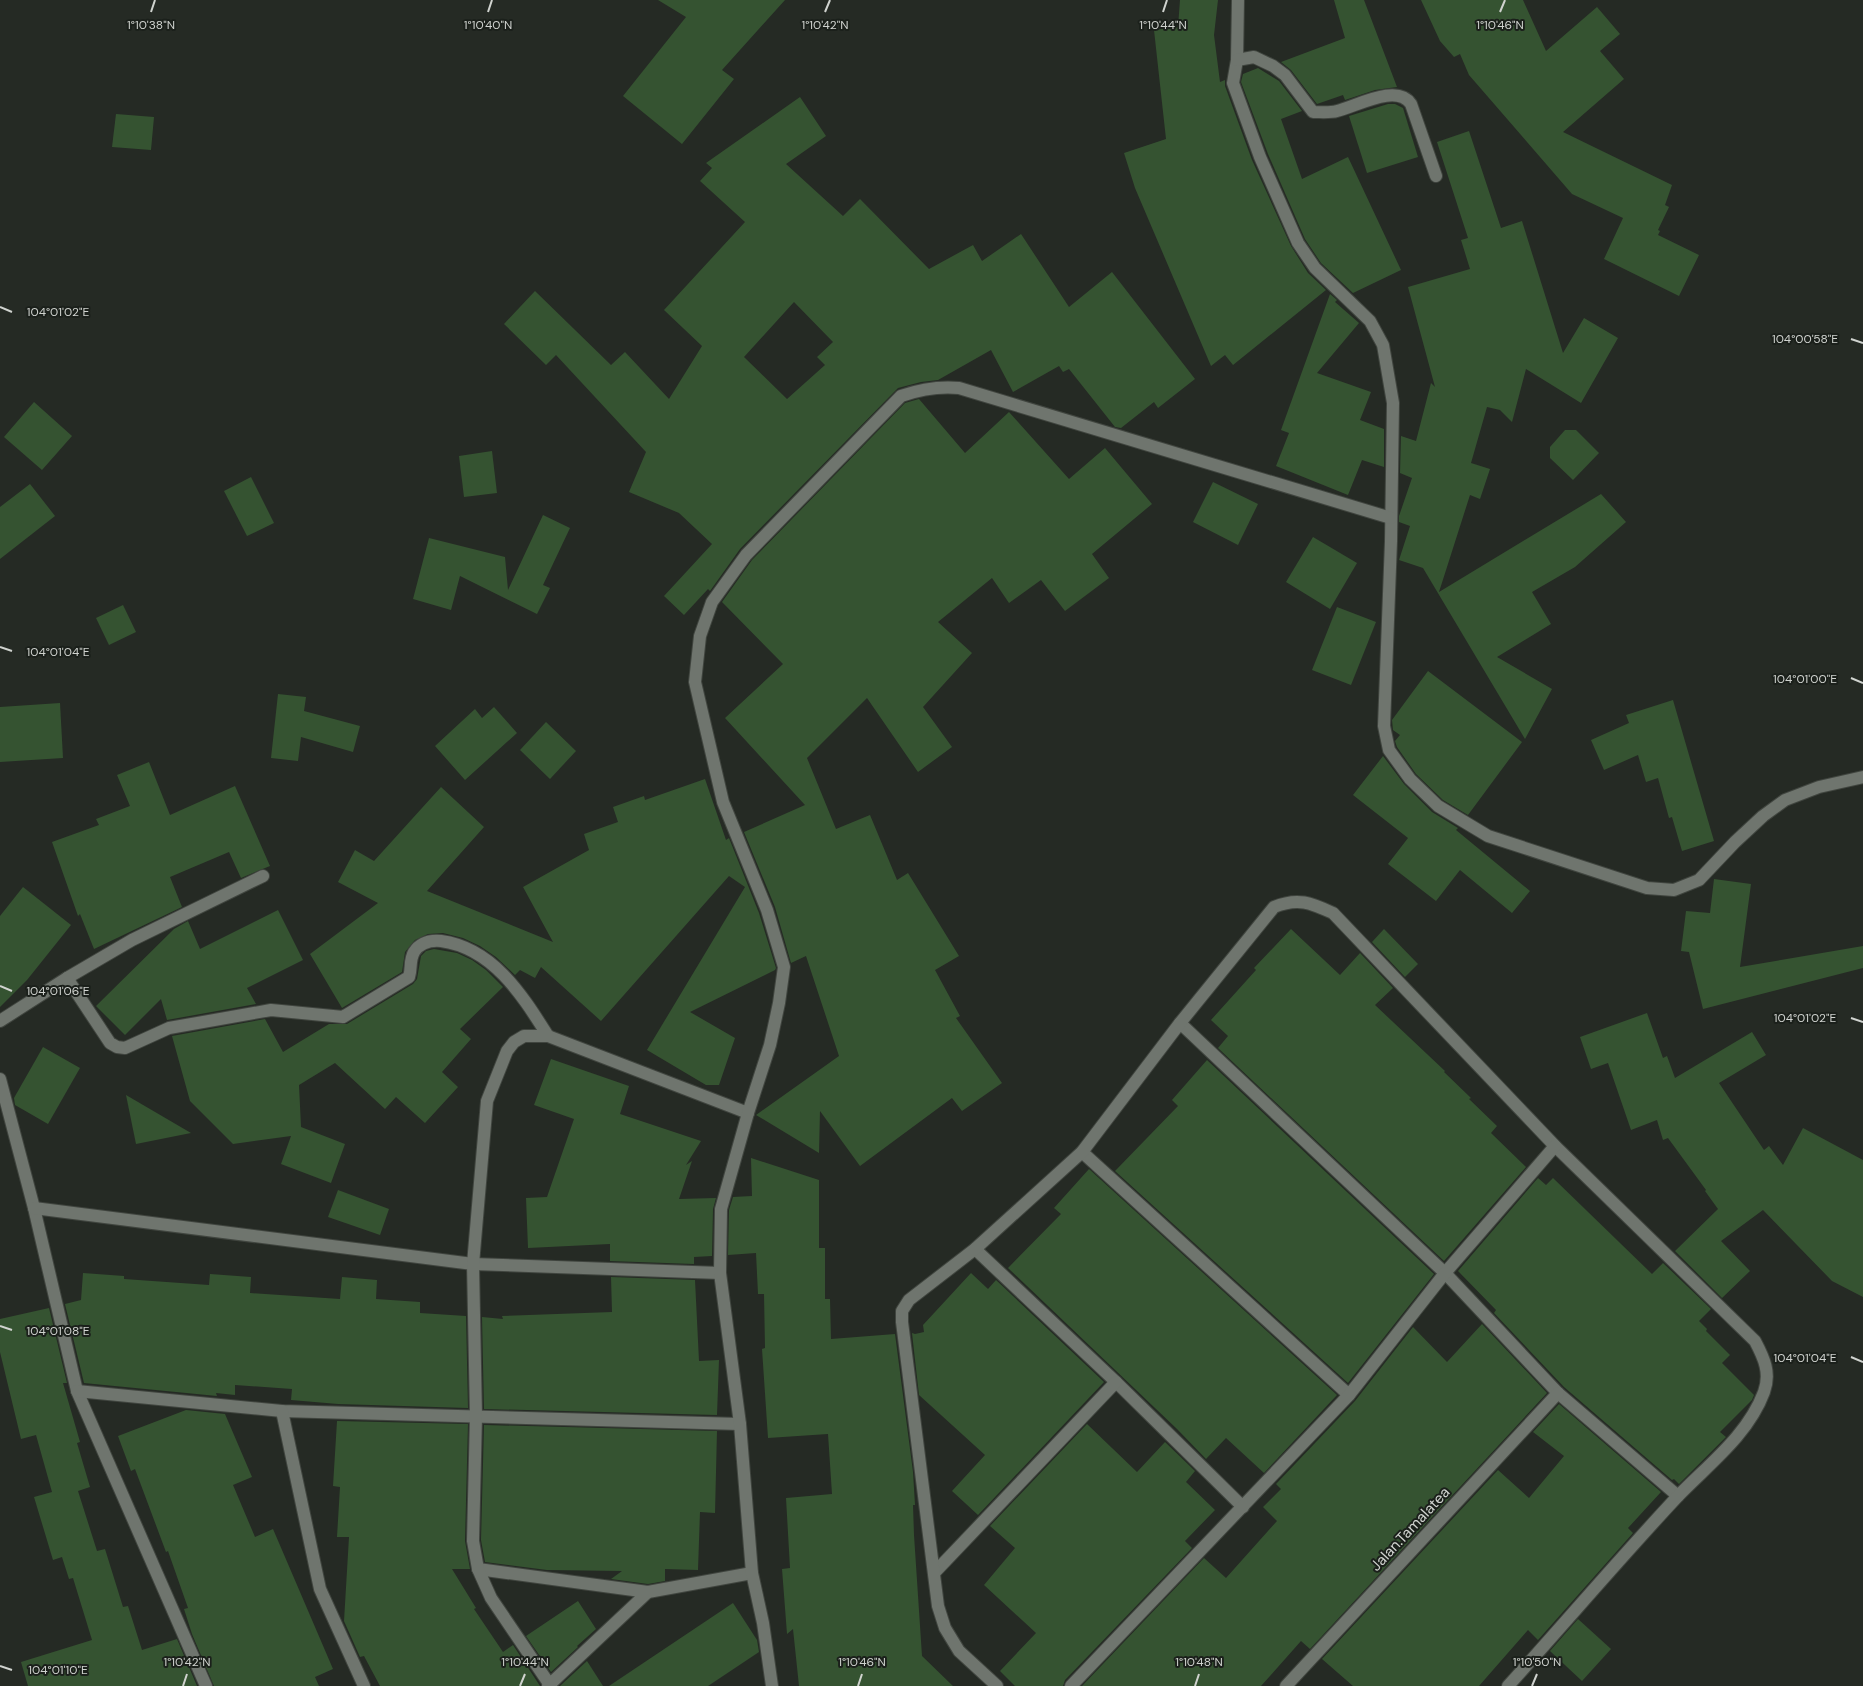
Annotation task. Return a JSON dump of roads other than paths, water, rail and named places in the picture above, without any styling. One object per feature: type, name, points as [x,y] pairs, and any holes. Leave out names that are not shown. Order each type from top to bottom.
[{"type":"street","points":[[1238,0],[1237,60],[1233,83],[1260,157],[1298,243],[1315,268],[1370,321],[1383,345],[1393,403],[1384,726],[1389,750],[1410,779],[1438,806],[1488,836],[1646,888],[1674,890],[1699,880],[1763,816],[1785,800],[1819,787],[1863,777]]},
{"type":"street","points":[[1237,60],[1254,57],[1273,66],[1285,75],[1313,112],[1335,112],[1392,94],[1407,98],[1411,104],[1436,176]]},
{"type":"street","points":[[772,1686],[764,1623],[752,1573],[740,1424],[720,1273],[721,1208],[770,1045],[784,967],[767,910],[723,802],[695,682],[700,636],[712,602],[746,555],[901,396],[922,388],[942,386],[959,388],[1391,518]]},
{"type":"street","points":[[0,1021],[132,940],[263,876]]},
{"type":"street","points":[[997,1686],[959,1651],[945,1628],[938,1606],[902,1311],[909,1300],[975,1249],[1082,1152],[1180,1024],[1274,907],[1288,901],[1303,901],[1333,913],[1555,1146],[1755,1342],[1766,1362],[1765,1390],[1741,1433],[1678,1496],[1508,1686]]},
{"type":"street","points":[[68,978],[110,1043],[117,1047],[125,1048],[169,1028],[271,1010],[343,1017],[409,978],[412,970],[410,962],[414,952],[421,945],[434,941],[464,947],[489,960],[522,995],[548,1036]]},
{"type":"street","points":[[1180,1024],[1445,1273],[1558,1393],[1678,1496]]},
{"type":"street","points":[[648,1592],[549,1686],[491,1598],[478,1569],[473,1541],[476,1416],[473,1264],[487,1101],[507,1051],[514,1042],[524,1036],[548,1036],[748,1113]]},
{"type":"street","points":[[0,1079],[34,1208],[77,1390],[206,1686]]},
{"type":"street","points":[[1070,1686],[1349,1395],[1445,1273],[1555,1146]]},
{"type":"street","points":[[1082,1152],[1349,1395]]},
{"type":"street","points":[[34,1208],[473,1264],[720,1273]]},
{"type":"street","points":[[975,1249],[1116,1382],[1243,1506]]},
{"type":"street","points":[[934,1572],[1116,1382]]},
{"type":"street","points":[[77,1390],[282,1411],[740,1424]]},
{"type":"street","name":"Jalan.Tamalatea","points":[[1286,1686],[1558,1393]]},
{"type":"street","points":[[282,1411],[320,1589],[364,1686]]},
{"type":"street","points":[[478,1569],[648,1592],[752,1573]]}]
